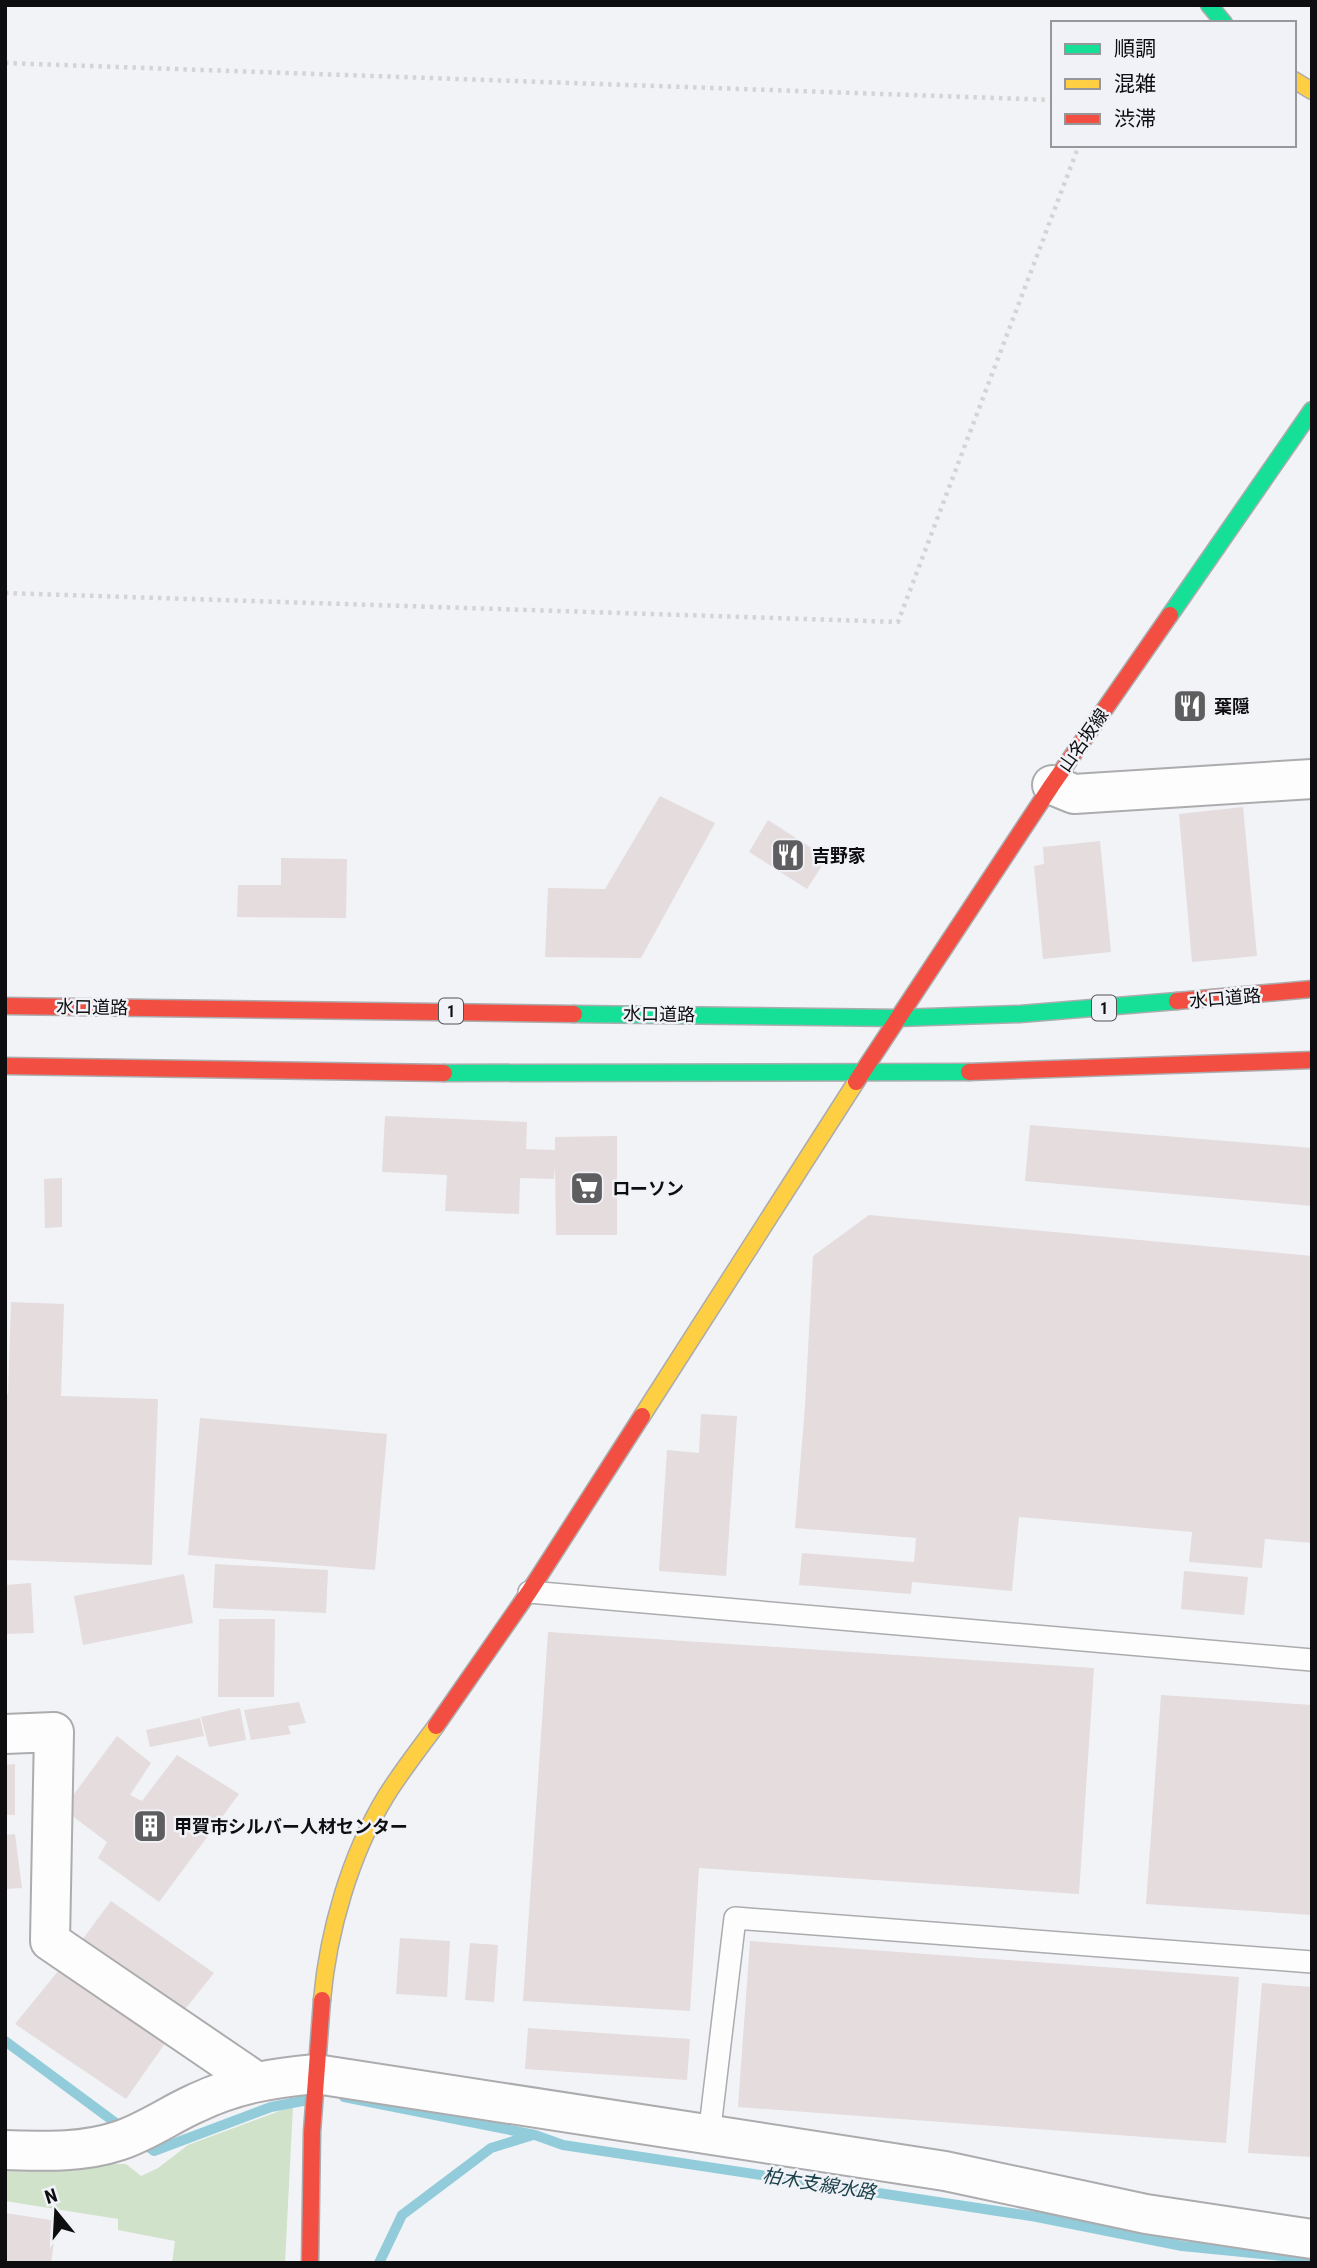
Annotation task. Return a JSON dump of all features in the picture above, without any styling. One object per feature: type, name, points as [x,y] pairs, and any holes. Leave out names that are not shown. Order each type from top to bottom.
[{"type":"main road","points":[[1209,5],[1222,21]]},
{"type":"main road","points":[[1296,81],[1312,91]]},
{"type":"main road","name":"山名坂線","points":[[310,2263],[316,2074],[325,1965],[336,1914],[364,1838],[385,1798],[529,1592],[860,1074],[1052,785],[1312,410]]},
{"type":"main road","name":"水口道路","points":[[5,1006],[897,1018],[1034,1013],[1312,989]]},
{"type":"main road","points":[[5,1066],[513,1074],[860,1074],[1312,1060]]},
{"type":"street","points":[[1052,785],[1074,794],[1312,779]]},
{"type":"street","points":[[5,1734],[54,1731],[50,1941],[254,2080]]},
{"type":"street","points":[[5,2150],[65,2151],[117,2142],[154,2127],[195,2103],[254,2080],[316,2074],[415,2087],[709,2136],[945,2171],[1146,2214],[1312,2239]]},
{"type":"lane","points":[[529,1592],[1312,1660]]},
{"type":"lane","points":[[709,2136],[735,1918],[1312,1962]]},
{"type":"path","points":[[5,62],[1051,100]]},
{"type":"path","points":[[5,593],[898,622],[1078,147]]},
{"type":"green space","points":[[293,2106],[285,2263],[172,2263],[175,2241],[118,2230],[118,2219],[5,2201],[5,2165],[126,2164],[141,2176],[158,2168],[188,2145]]},
{"type":"building","points":[[660,796],[715,823],[641,958],[545,957],[548,888],[605,889]]},
{"type":"building","points":[[1243,807],[1257,956],[1192,962],[1179,814]]},
{"type":"building","name":"吉野家","points":[[768,820],[827,858],[807,889],[749,852]]},
{"type":"building","points":[[1100,841],[1111,952],[1043,959],[1034,866],[1044,864],[1043,847]]},
{"type":"building","points":[[281,858],[347,859],[346,918],[237,917],[238,885],[281,885]]},
{"type":"building","points":[[385,1116],[527,1122],[526,1149],[555,1150],[555,1137],[617,1136],[617,1235],[556,1235],[555,1163],[554,1179],[520,1178],[519,1214],[445,1211],[447,1175],[382,1172]]},
{"type":"building","points":[[1030,1125],[1312,1148],[1312,1206],[1025,1181]]},
{"type":"building","points":[[62,1178],[62,1227],[45,1228],[44,1179]]},
{"type":"building","points":[[869,1215],[1312,1256],[1312,1543],[1265,1539],[1262,1568],[1189,1562],[1192,1532],[1019,1517],[1012,1591],[912,1582],[911,1594],[799,1585],[802,1553],[914,1562],[916,1538],[795,1528],[813,1256]]},
{"type":"building","points":[[11,1302],[64,1304],[61,1396],[158,1399],[152,1565],[5,1560],[5,1394],[8,1394]]},
{"type":"building","points":[[701,1414],[737,1416],[726,1576],[659,1571],[667,1450],[699,1453]]},
{"type":"building","points":[[200,1418],[387,1434],[375,1570],[188,1555]]},
{"type":"building","points":[[215,1564],[328,1570],[326,1613],[213,1608]]},
{"type":"building","points":[[1184,1571],[1248,1577],[1244,1615],[1181,1609]]},
{"type":"building","points":[[184,1574],[193,1623],[83,1645],[74,1596]]},
{"type":"building","points":[[31,1583],[34,1633],[5,1634],[5,1585]]},
{"type":"building","points":[[219,1619],[275,1619],[274,1697],[218,1697]]},
{"type":"building","points":[[548,1632],[1094,1668],[1079,1894],[699,1868],[690,2011],[523,2001]]},
{"type":"building","points":[[1161,1695],[1312,1705],[1312,1915],[1146,1904]]},
{"type":"building","points":[[299,1702],[306,1723],[288,1726],[291,1734],[251,1740],[244,1710]]},
{"type":"building","points":[[240,1708],[246,1740],[209,1747],[201,1717]]},
{"type":"building","points":[[200,1718],[204,1736],[150,1747],[146,1730]]},
{"type":"building","name":"甲賀市シルバー人材センター","points":[[117,1736],[151,1763],[130,1795],[142,1801],[177,1755],[239,1794],[159,1902],[98,1858],[107,1842],[63,1809]]},
{"type":"building","points":[[15,1764],[15,1815],[5,1815],[5,1765]]},
{"type":"building","points":[[15,1834],[22,1888],[5,1889],[5,1835]]},
{"type":"building","points":[[111,1901],[214,1973],[182,2013],[82,1940]]},
{"type":"building","points":[[400,1938],[450,1941],[447,1997],[396,1994]]},
{"type":"building","points":[[750,1941],[1239,1977],[1226,2143],[738,2107]]},
{"type":"building","points":[[470,1943],[498,1945],[494,2002],[465,2000]]},
{"type":"building","points":[[59,1970],[166,2042],[126,2099],[15,2024]]},
{"type":"building","points":[[1262,1983],[1312,1987],[1312,2157],[1248,2153]]},
{"type":"building","points":[[528,2028],[690,2039],[687,2080],[525,2069]]},
{"type":"building","points":[[5,2213],[57,2221],[51,2263],[5,2263]]},
{"type":"waterway","points":[[5,2041],[124,2129]]},
{"type":"waterway","name":"柏木支線水路","points":[[344,2097],[535,2135],[563,2145],[1037,2217],[1182,2246],[1312,2259]]},
{"type":"waterway","points":[[140,2141],[154,2151],[271,2107],[308,2100]]},
{"type":"waterway","name":"柏木支線水路","points":[[379,2263],[402,2215],[491,2148],[533,2135]]},
{"type":"traffic: fast","points":[[1209,5],[1222,21]]},
{"type":"traffic: fast","points":[[1170,615],[1312,410]]},
{"type":"traffic: fast","points":[[574,1014],[897,1018],[1020,1014],[1177,1001]]},
{"type":"traffic: fast","points":[[444,1073],[969,1072]]},
{"type":"traffic: slow","points":[[1296,81],[1312,91]]},
{"type":"traffic: slow","points":[[642,1416],[856,1082]]},
{"type":"traffic: slow","points":[[322,2000],[335,1921],[362,1843],[386,1796],[436,1726]]},
{"type":"traffic: jam","points":[[856,1082],[1052,785],[1170,615]]},
{"type":"traffic: jam","points":[[1177,1001],[1312,989]]},
{"type":"traffic: jam","points":[[5,1006],[574,1014]]},
{"type":"traffic: jam","points":[[969,1072],[1312,1060]]},
{"type":"traffic: jam","points":[[5,1066],[444,1073]]},
{"type":"traffic: jam","points":[[436,1726],[529,1592],[642,1416]]},
{"type":"traffic: jam","points":[[310,2263],[312,2132],[322,2000]]},
{"type":"place","name":"葉隠","points":[[1190,706]]},
{"type":"place","name":"吉野家","points":[[788,855]]},
{"type":"place","name":"ローソン","points":[[587,1188]]},
{"type":"place","name":"甲賀市シルバー人材センター","points":[[150,1826]]}]
